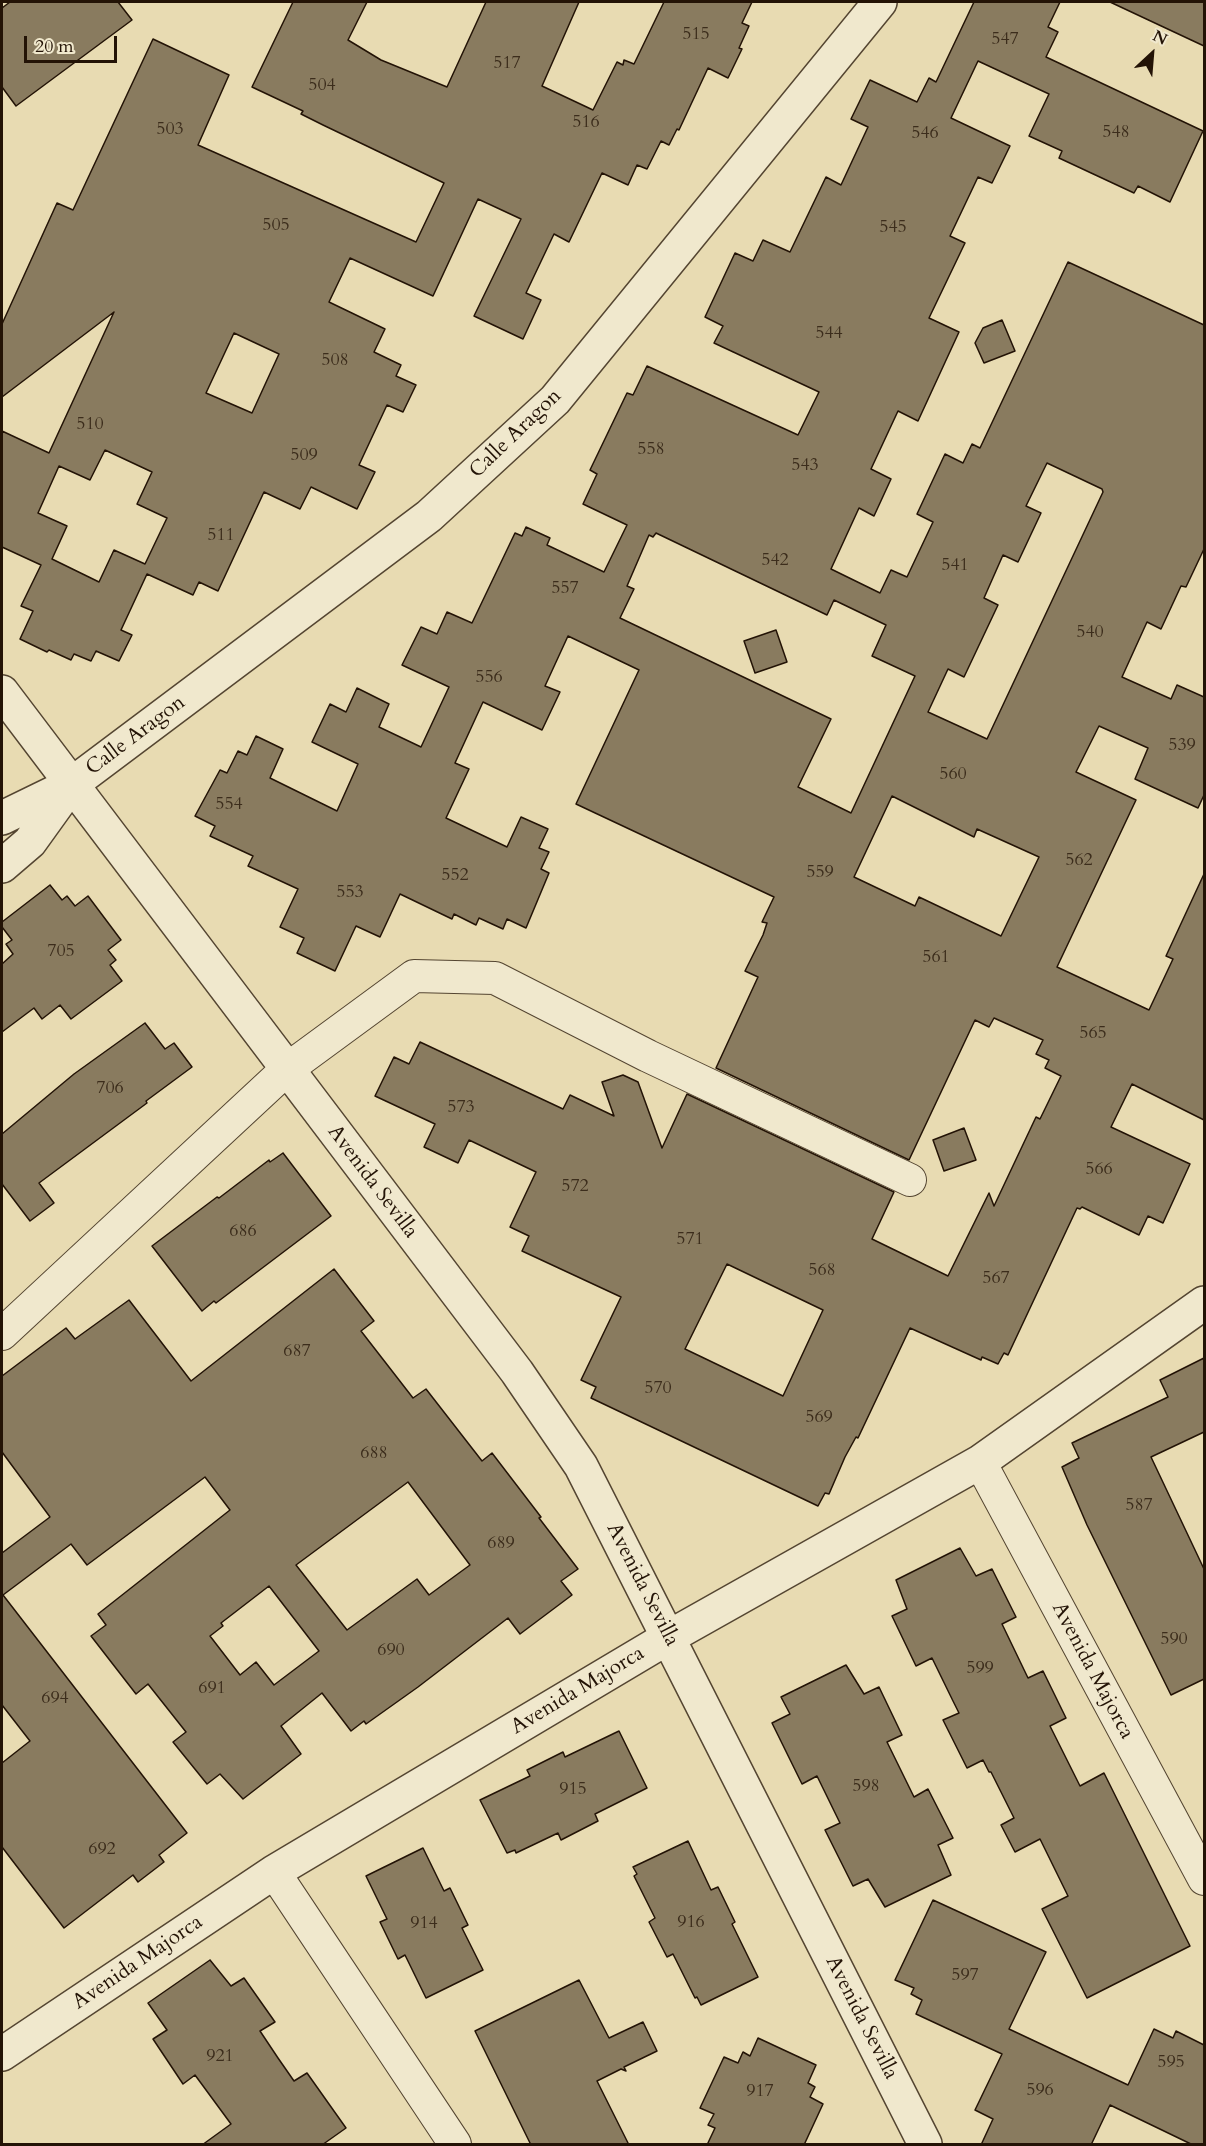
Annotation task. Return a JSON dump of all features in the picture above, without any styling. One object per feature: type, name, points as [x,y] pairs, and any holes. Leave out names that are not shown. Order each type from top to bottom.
[{"type":"street","name":"Calle Aragon","points":[[2,818],[72,784],[429,516],[555,400],[880,2]]},
{"type":"street","name":"Avenida Sevilla","points":[[2,692],[286,1070],[517,1372],[581,1466],[924,2145]]},
{"type":"street","name":"Calle Aragon","points":[[2,866],[30,842],[72,784]]},
{"type":"street","points":[[2,1334],[286,1070],[414,976],[495,978],[648,1056],[910,1180]]},
{"type":"street","name":"Avenida Majorca","points":[[2,2054],[274,1872],[669,1637],[980,1462],[1204,1303]]},
{"type":"street","name":"Avenida Majorca","points":[[980,1462],[1204,1880]]},
{"type":"street","points":[[274,1872],[455,2145]]},
{"type":"building","points":[[10,2],[118,2],[132,20],[16,106],[2,87],[2,8]]},
{"type":"building","points":[[293,2],[367,2],[348,40],[381,60],[447,87],[486,2],[579,2],[542,86],[593,110],[617,62],[623,65],[624,60],[634,64],[664,2],[752,2],[742,23],[749,26],[739,48],[742,49],[728,78],[708,68],[679,130],[677,129],[669,145],[661,141],[647,169],[637,165],[628,185],[602,173],[569,242],[554,234],[526,293],[541,300],[523,339],[474,316],[521,219],[478,199],[433,296],[350,258],[329,302],[385,329],[374,352],[401,365],[396,376],[416,385],[403,412],[387,405],[359,465],[375,472],[357,509],[311,487],[300,509],[264,492],[218,591],[199,582],[193,595],[147,574],[121,630],[132,635],[119,661],[96,651],[91,661],[74,654],[71,660],[49,650],[47,652],[20,639],[33,611],[21,606],[41,565],[2,547],[2,431],[49,453],[114,312],[2,397],[2,324],[57,203],[73,210],[153,39],[229,75],[198,145],[416,242],[444,183],[301,114],[303,111],[252,87]],"holes":[[[234,333],[279,354],[252,413],[206,393]],[[105,450],[152,472],[137,504],[167,518],[145,564],[114,550],[99,582],[52,559],[67,526],[38,513],[59,466],[90,480]]]},
{"type":"building","points":[[974,2],[1060,2],[1048,27],[1058,32],[1046,57],[1203,131],[1170,202],[1138,186],[1134,193],[1059,158],[1062,151],[1029,136],[1049,94],[978,61],[951,118],[1010,146],[992,183],[978,177],[950,236],[965,243],[929,318],[959,332],[918,421],[898,411],[871,469],[891,479],[874,516],[859,508],[831,569],[880,593],[891,570],[907,577],[933,522],[917,514],[945,454],[963,463],[972,444],[980,448],[1068,262],[1204,325],[1204,549],[1186,587],[1181,586],[1161,629],[1147,622],[1122,677],[1171,699],[1177,685],[1204,697],[1204,795],[1198,808],[1135,779],[1148,748],[1099,726],[1076,772],[1136,800],[1057,967],[1149,1010],[1173,959],[1166,956],[1204,874],[1204,1120],[1132,1084],[1111,1127],[1190,1164],[1163,1223],[1148,1216],[1139,1235],[1082,1207],[1077,1208],[1008,1355],[1004,1353],[998,1364],[982,1357],[981,1360],[910,1328],[858,1438],[856,1437],[845,1457],[829,1494],[825,1493],[818,1506],[591,1398],[596,1387],[581,1380],[621,1297],[522,1251],[529,1236],[510,1227],[536,1172],[469,1140],[458,1163],[424,1147],[435,1124],[375,1096],[394,1057],[409,1064],[420,1042],[563,1109],[570,1095],[614,1116],[602,1082],[623,1075],[638,1082],[662,1148],[687,1094],[894,1192],[872,1239],[948,1276],[989,1193],[994,1206],[1036,1117],[1040,1119],[1061,1076],[1045,1068],[1049,1060],[1036,1054],[1043,1040],[994,1018],[989,1027],[975,1020],[909,1160],[716,1068],[758,977],[745,971],[763,935],[767,923],[762,922],[774,897],[576,804],[639,670],[568,636],[545,686],[560,692],[542,730],[483,702],[455,763],[469,769],[446,818],[507,847],[521,817],[548,829],[539,848],[549,852],[541,869],[549,873],[526,928],[507,919],[503,929],[479,918],[476,925],[454,914],[452,919],[400,894],[380,937],[356,926],[335,971],[297,953],[304,938],[280,927],[298,889],[248,866],[253,856],[210,836],[215,826],[195,816],[220,770],[227,773],[238,751],[247,755],[256,736],[283,749],[270,778],[337,811],[358,764],[312,742],[330,704],[346,712],[357,688],[389,704],[379,727],[421,747],[449,687],[402,665],[421,627],[437,634],[447,612],[472,623],[515,533],[522,536],[526,527],[550,538],[547,545],[604,572],[627,525],[583,504],[597,474],[590,470],[627,393],[633,395],[647,366],[798,435],[819,392],[714,343],[723,326],[705,317],[735,253],[753,261],[763,240],[790,252],[826,177],[841,185],[868,127],[851,119],[870,80],[917,102],[929,78],[936,82]],"holes":[[[1047,463],[1102,489],[1103,492],[987,739],[928,712],[948,669],[964,677],[998,605],[984,598],[1003,555],[1018,562],[1041,513],[1026,506]],[[656,533],[827,615],[834,600],[886,625],[872,656],[915,676],[851,813],[798,787],[831,719],[620,618],[634,589],[627,586],[649,535],[653,537]],[[892,796],[974,837],[977,829],[1039,857],[1001,936],[919,897],[915,906],[854,877]],[[727,1264],[823,1310],[783,1396],[685,1349]]]},
{"type":"building","points":[[1110,2],[1204,2],[1204,46]]},
{"type":"building","points":[[1002,320],[1015,351],[984,363],[975,343],[983,328]]},
{"type":"building","points":[[776,630],[787,662],[755,673],[744,641]]},
{"type":"building","points":[[50,885],[62,900],[67,896],[75,906],[88,896],[121,940],[108,950],[116,960],[110,965],[122,981],[71,1019],[60,1005],[42,1019],[34,1008],[2,1032],[2,964],[13,954],[6,944],[12,940],[2,927],[2,922]]},
{"type":"building","points":[[145,1023],[165,1049],[174,1043],[192,1067],[39,1183],[54,1203],[30,1221],[2,1184],[2,1134],[74,1074]]},
{"type":"building","points":[[964,1128],[976,1160],[944,1171],[933,1140]]},
{"type":"building","points":[[283,1153],[331,1216],[216,1303],[214,1301],[202,1311],[152,1246],[269,1160],[270,1162]]},
{"type":"building","points":[[334,1269],[374,1321],[361,1331],[413,1398],[426,1389],[482,1461],[492,1453],[541,1517],[539,1518],[578,1569],[561,1581],[572,1595],[520,1634],[508,1618],[418,1687],[366,1724],[364,1721],[351,1731],[322,1693],[281,1726],[301,1754],[243,1799],[220,1774],[207,1784],[173,1742],[186,1732],[148,1684],[136,1694],[91,1636],[106,1625],[98,1614],[230,1510],[205,1477],[87,1565],[71,1544],[3,1595],[187,1833],[159,1855],[164,1862],[138,1882],[133,1875],[64,1928],[2,1847],[2,1763],[30,1741],[2,1705],[2,1553],[50,1517],[2,1452],[2,1376],[66,1328],[75,1339],[129,1300],[191,1381]],"holes":[[[408,1482],[470,1565],[429,1595],[417,1579],[347,1630],[296,1565]],[[269,1586],[319,1651],[274,1685],[256,1662],[240,1675],[210,1636],[223,1626],[221,1623]]]},
{"type":"building","points":[[1204,1358],[1204,1432],[1151,1457],[1204,1569],[1204,1679],[1171,1695],[1087,1525],[1062,1467],[1079,1458],[1072,1443],[1168,1397],[1160,1380]]},
{"type":"building","points":[[960,1548],[976,1576],[992,1569],[1016,1617],[1002,1624],[1028,1678],[1043,1671],[1066,1718],[1050,1726],[1080,1786],[1104,1773],[1190,1946],[1087,1998],[1042,1909],[1068,1896],[1040,1839],[1015,1852],[1001,1825],[1014,1818],[991,1772],[983,1760],[967,1768],[943,1720],[959,1713],[932,1658],[916,1666],[892,1616],[907,1609],[896,1580]]},
{"type":"building","points":[[846,1665],[864,1694],[879,1687],[902,1735],[887,1742],[914,1797],[928,1789],[953,1838],[938,1845],[951,1875],[885,1907],[868,1879],[853,1886],[825,1830],[840,1823],[817,1776],[802,1784],[772,1723],[790,1714],[781,1697]]},
{"type":"building","points":[[619,1731],[647,1788],[595,1814],[598,1821],[561,1840],[558,1833],[516,1853],[515,1850],[507,1853],[480,1800],[530,1776],[527,1770],[563,1752],[565,1757]]},
{"type":"building","points":[[688,1841],[711,1890],[718,1887],[735,1922],[732,1924],[758,1977],[701,2005],[697,1997],[695,1998],[673,1954],[667,1957],[649,1922],[655,1918],[634,1876],[637,1874],[633,1867]]},
{"type":"building","points":[[423,1848],[444,1891],[450,1888],[468,1925],[462,1928],[483,1970],[426,1998],[405,1955],[398,1959],[380,1922],[387,1919],[366,1876]]},
{"type":"building","points":[[933,1900],[1046,1952],[1009,2029],[1128,2085],[1154,2029],[1173,2038],[1176,2031],[1204,2045],[1204,2145],[1193,2145],[1110,2105],[1091,2145],[981,2145],[993,2119],[975,2110],[1002,2054],[916,2014],[922,2000],[911,1994],[914,1988],[895,1980]]},
{"type":"building","points":[[210,1960],[231,1986],[244,1978],[275,2022],[260,2031],[278,2058],[294,2081],[307,2073],[346,2128],[322,2145],[202,2145],[231,2124],[195,2075],[183,2084],[153,2039],[167,2030],[148,2003]]},
{"type":"building","points":[[579,1980],[609,2038],[643,2022],[657,2051],[624,2067],[626,2071],[621,2069],[597,2081],[629,2145],[531,2145],[475,2031]]},
{"type":"building","points":[[758,2038],[816,2065],[808,2083],[815,2087],[810,2097],[823,2104],[804,2145],[707,2145],[715,2128],[708,2125],[714,2114],[700,2108],[724,2057],[738,2063],[743,2052],[750,2056]]}]
